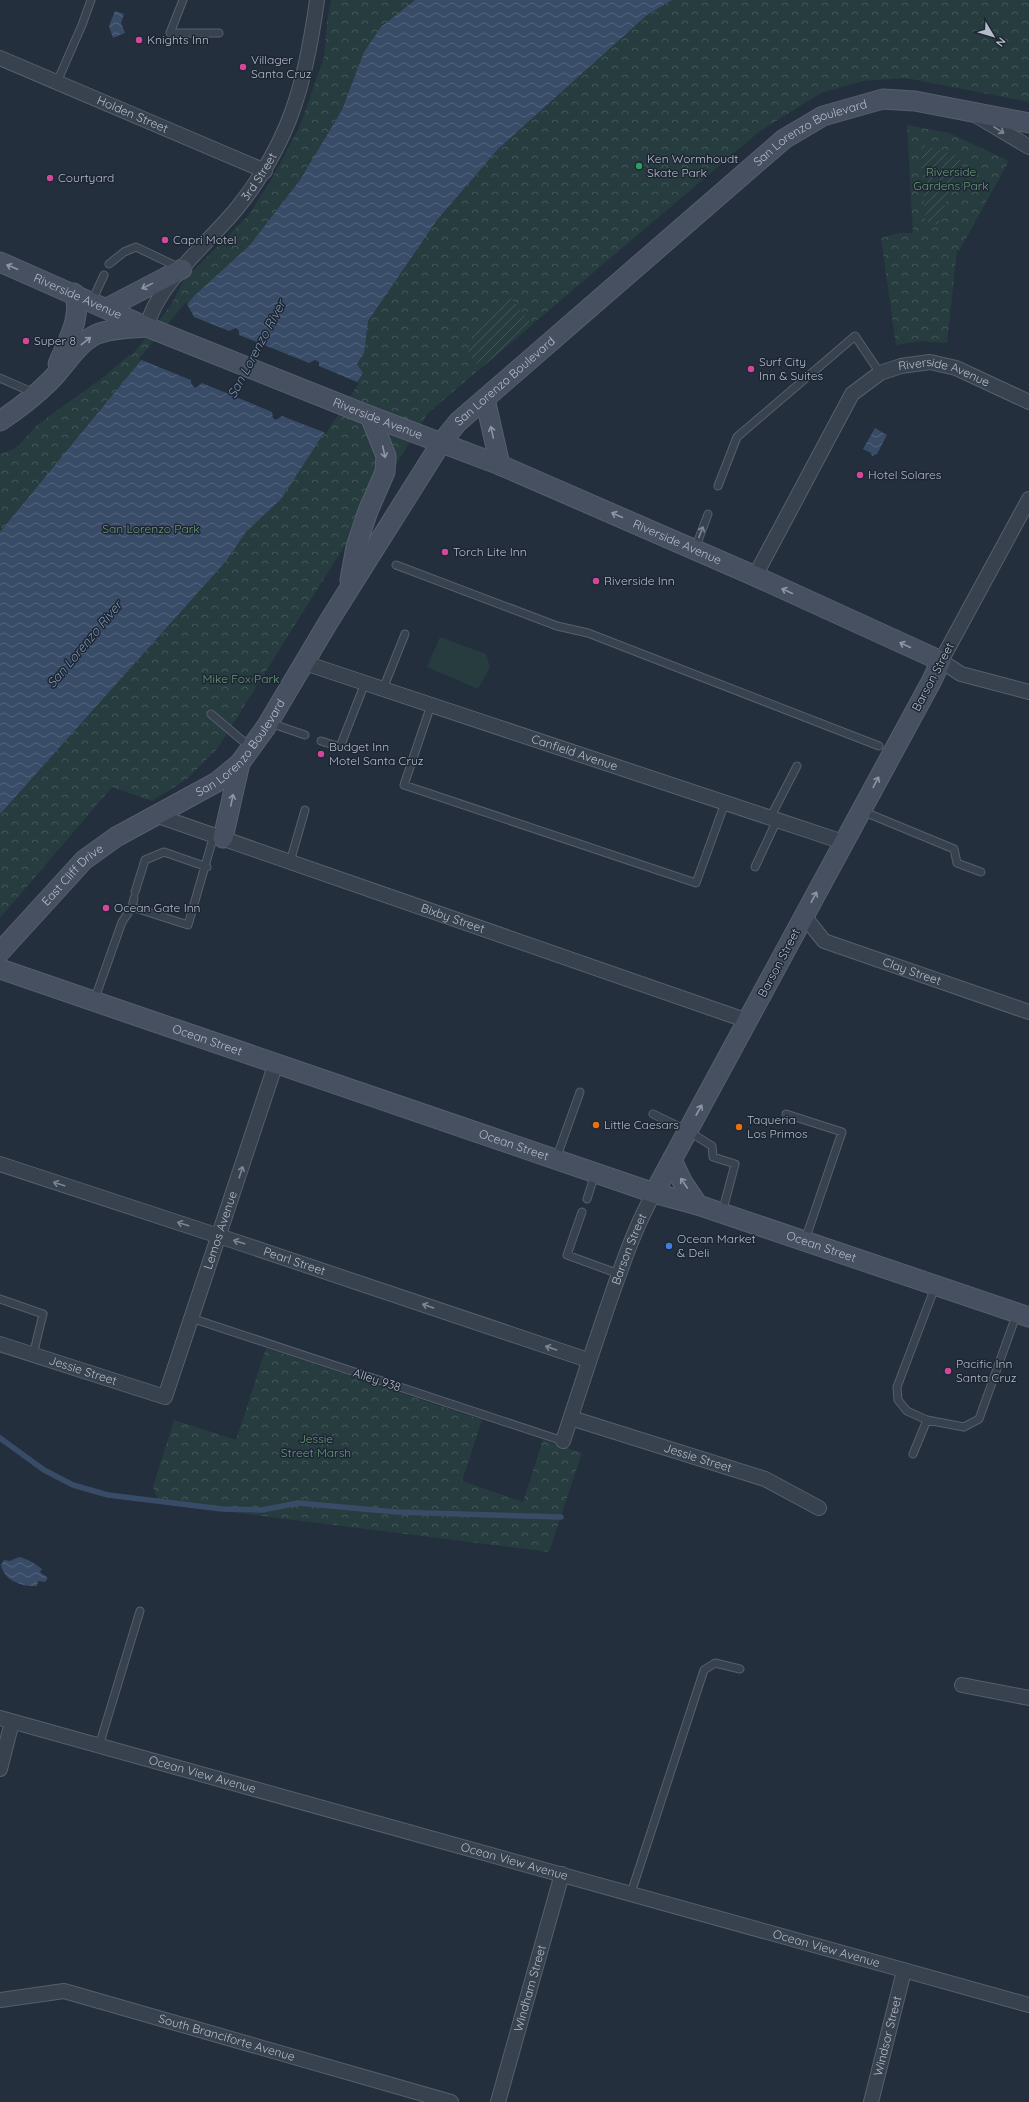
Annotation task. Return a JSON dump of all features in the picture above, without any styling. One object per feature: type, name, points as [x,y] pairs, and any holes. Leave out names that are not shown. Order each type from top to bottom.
[{"type":"main road","name":"San Lorenzo Boulevard","points":[[158,816],[216,782],[246,756],[269,722],[348,590],[441,443],[458,422],[784,139],[823,116],[884,99],[915,101],[1029,123]]},
{"type":"main road","name":"Riverside Avenue","points":[[0,262],[74,293],[150,328],[367,415],[500,465],[695,549],[941,661]]},
{"type":"main road","points":[[99,304],[182,269]]},
{"type":"main road","points":[[51,380],[76,317],[77,300],[74,293]]},
{"type":"main road","points":[[0,421],[36,394],[51,380],[76,350],[92,337],[108,332],[150,328]]},
{"type":"main road","points":[[485,398],[500,465]]},
{"type":"main road","points":[[348,590],[356,547],[368,511],[385,472],[386,456],[367,415]]},
{"type":"main road","name":"Barson Street","points":[[654,1193],[941,661]]},
{"type":"main road","points":[[219,837],[246,756]]},
{"type":"main road","name":"East Cliff Drive","points":[[0,952],[84,860],[116,837],[158,816]]},
{"type":"main road","name":"Ocean Street","points":[[0,969],[556,1160],[654,1193],[698,1205],[1023,1315]]},
{"type":"main road","points":[[672,1160],[683,1183],[698,1205]]},
{"type":"street","name":"3rd Street","points":[[150,328],[150,314],[157,302],[182,269],[238,207],[265,171],[289,123],[300,88],[311,40],[317,0]]},
{"type":"street","name":"Holden Street","points":[[0,58],[265,171]]},
{"type":"street","name":"San Lorenzo Boulevard","points":[[970,111],[1029,147]]},
{"type":"street","name":"Riverside Avenue","points":[[755,576],[852,394],[880,373],[901,366],[930,362],[956,368],[1029,402]]},
{"type":"street","name":"Barson Street","points":[[941,661],[1029,499]]},
{"type":"street","points":[[941,661],[961,674],[1029,692]]},
{"type":"street","name":"Canfield Avenue","points":[[305,663],[843,842]]},
{"type":"street","name":"Bixby Street","points":[[158,816],[748,1021]]},
{"type":"street","name":"Clay Street","points":[[804,916],[824,941],[1029,1012]]},
{"type":"street","name":"Lemos Avenue","points":[[165,1398],[220,1236],[276,1063]]},
{"type":"street","name":"Pearl Street","points":[[0,1164],[220,1236],[588,1360]]},
{"type":"street","name":"Barson Street","points":[[563,1441],[588,1360],[619,1274],[642,1216],[654,1193]]},
{"type":"street","name":"Jessie Street","points":[[0,1344],[165,1398]]},
{"type":"street","name":"Jessie Street","points":[[571,1418],[765,1479],[819,1508]]},
{"type":"street","points":[[962,1685],[1029,1698]]},
{"type":"street","points":[[0,1769],[6,1720]]},
{"type":"street","name":"Ocean View Avenue","points":[[6,1720],[1029,2005]]},
{"type":"street","name":"Windham Street","points":[[498,2102],[562,1874]]},
{"type":"street","name":"Windsor Street","points":[[871,2102],[904,1971]]},
{"type":"street","name":"South Branciforte Avenue","points":[[0,2000],[64,1991],[451,2102]]},
{"type":"lane","points":[[57,82],[82,25],[91,0]]},
{"type":"lane","points":[[183,0],[170,33],[218,32]]},
{"type":"lane","points":[[109,264],[124,252],[136,247],[182,269]]},
{"type":"lane","points":[[99,304],[104,275]]},
{"type":"lane","points":[[718,486],[737,437],[856,336],[880,373]]},
{"type":"lane","points":[[0,378],[36,394]]},
{"type":"lane","points":[[695,549],[708,514]]},
{"type":"lane","points":[[396,565],[557,626],[588,633],[879,746]]},
{"type":"lane","points":[[383,689],[405,634]]},
{"type":"lane","points":[[321,741],[340,747],[365,683]]},
{"type":"lane","points":[[430,705],[404,785],[696,883],[724,803]]},
{"type":"lane","points":[[212,714],[246,756]]},
{"type":"lane","points":[[269,722],[306,735]]},
{"type":"lane","points":[[755,868],[797,766]]},
{"type":"lane","points":[[290,862],[305,810]]},
{"type":"lane","points":[[860,810],[954,849],[957,863],[980,872]]},
{"type":"lane","points":[[132,907],[188,925],[207,867],[219,837]]},
{"type":"lane","points":[[94,1001],[122,922],[132,907],[145,860],[164,852],[207,867]]},
{"type":"lane","points":[[556,1160],[580,1092]]},
{"type":"lane","points":[[653,1114],[688,1131],[712,1146],[714,1156],[735,1164],[722,1214]]},
{"type":"lane","points":[[786,1114],[842,1132],[805,1242]]},
{"type":"lane","points":[[587,1199],[596,1173]]},
{"type":"lane","points":[[582,1212],[567,1255],[619,1274]]},
{"type":"lane","points":[[935,1286],[897,1387],[898,1400],[907,1411],[927,1420],[964,1427],[979,1419],[1023,1315]]},
{"type":"lane","points":[[0,1299],[43,1314],[33,1355]]},
{"type":"lane","name":"Alley 938","points":[[191,1318],[563,1441]]},
{"type":"lane","points":[[913,1454],[927,1420]]},
{"type":"lane","points":[[99,1746],[140,1612]]},
{"type":"lane","points":[[631,1893],[704,1670],[715,1663],[740,1669]]},
{"type":"green space","name":"San Lorenzo Park","points":[[331,0],[1029,0],[1029,102],[906,78],[863,81],[821,93],[760,131],[428,413],[217,749],[187,779],[152,801],[112,787],[0,918],[0,454],[16,448],[37,425],[105,376],[129,355],[132,355],[171,305],[183,281],[248,216],[271,180],[300,126],[324,57]]},
{"type":"green space","name":"Riverside Gardens Park","points":[[907,125],[949,133],[1009,161],[959,251],[957,250],[947,343],[921,341],[896,345],[881,238],[898,233],[913,233]]},
{"type":"green space","points":[[921,144],[961,157],[938,225],[925,221]]},
{"type":"green space","points":[[508,294],[532,325],[481,368],[468,355],[470,346],[477,329],[495,306]]},
{"type":"green space","points":[[440,637],[486,654],[490,667],[478,689],[427,667]]},
{"type":"green space","name":"Jessie Street Marsh","points":[[266,1348],[482,1420],[462,1481],[523,1502],[543,1440],[582,1453],[549,1552],[159,1503],[153,1487],[174,1420],[236,1440]]},
{"type":"water","name":"San Lorenzo River","points":[[415,0],[672,0],[647,15],[498,149],[437,220],[368,321],[364,353],[357,364],[363,373],[281,499],[246,532],[226,561],[0,814],[0,532],[194,296],[250,245],[300,180],[342,110],[364,52],[381,27]]},
{"type":"water","points":[[115,11],[124,14],[121,23],[125,33],[113,38],[109,26]]},
{"type":"water","points":[[875,428],[887,435],[877,454],[872,456],[871,453],[863,449]]},
{"type":"water","points":[[19,1557],[42,1569],[40,1572],[48,1578],[45,1582],[38,1581],[37,1586],[32,1586],[20,1584],[10,1579],[3,1571],[1,1565],[4,1560],[10,1561]]},
{"type":"pier","points":[[186,302],[194,317],[229,331],[236,328],[239,331],[239,335],[309,363],[315,360],[319,362],[319,366],[359,383],[326,433],[282,416],[276,420],[273,418],[272,412],[202,383],[195,388],[191,383],[191,380],[139,359]]},
{"type":"waterway","name":"Jessie Street Marsh","points":[[0,1438],[44,1470],[73,1485],[108,1495],[222,1509],[262,1510],[298,1503],[396,1512],[561,1517]]},
{"type":"place","name":"Knights Inn","points":[[139,40]]},
{"type":"place","name":"Villager Santa Cruz","points":[[243,67]]},
{"type":"place","name":"Ken Wormhoudt Skate Park","points":[[639,166]]},
{"type":"place","name":"Courtyard","points":[[50,178]]},
{"type":"place","name":"Capri Motel","points":[[165,240]]},
{"type":"place","name":"Super 8","points":[[26,341]]},
{"type":"place","name":"Surf City Inn & Suites","points":[[751,369]]},
{"type":"place","name":"Hotel Solares","points":[[860,475]]},
{"type":"place","name":"Torch Lite Inn","points":[[445,552]]},
{"type":"place","name":"Riverside Inn","points":[[596,581]]},
{"type":"place","name":"Budget Inn Motel Santa Cruz","points":[[321,754]]},
{"type":"place","name":"Ocean Gate Inn","points":[[106,908]]},
{"type":"place","name":"Little Caesars","points":[[596,1125]]},
{"type":"place","name":"Taqueria Los Primos","points":[[739,1127]]},
{"type":"place","name":"Ocean Market & Deli","points":[[669,1246]]},
{"type":"place","name":"Pacific Inn Santa Cruz","points":[[948,1371]]},
{"type":"park label","name":"Mike Fox Park","points":[[241,679]]}]
